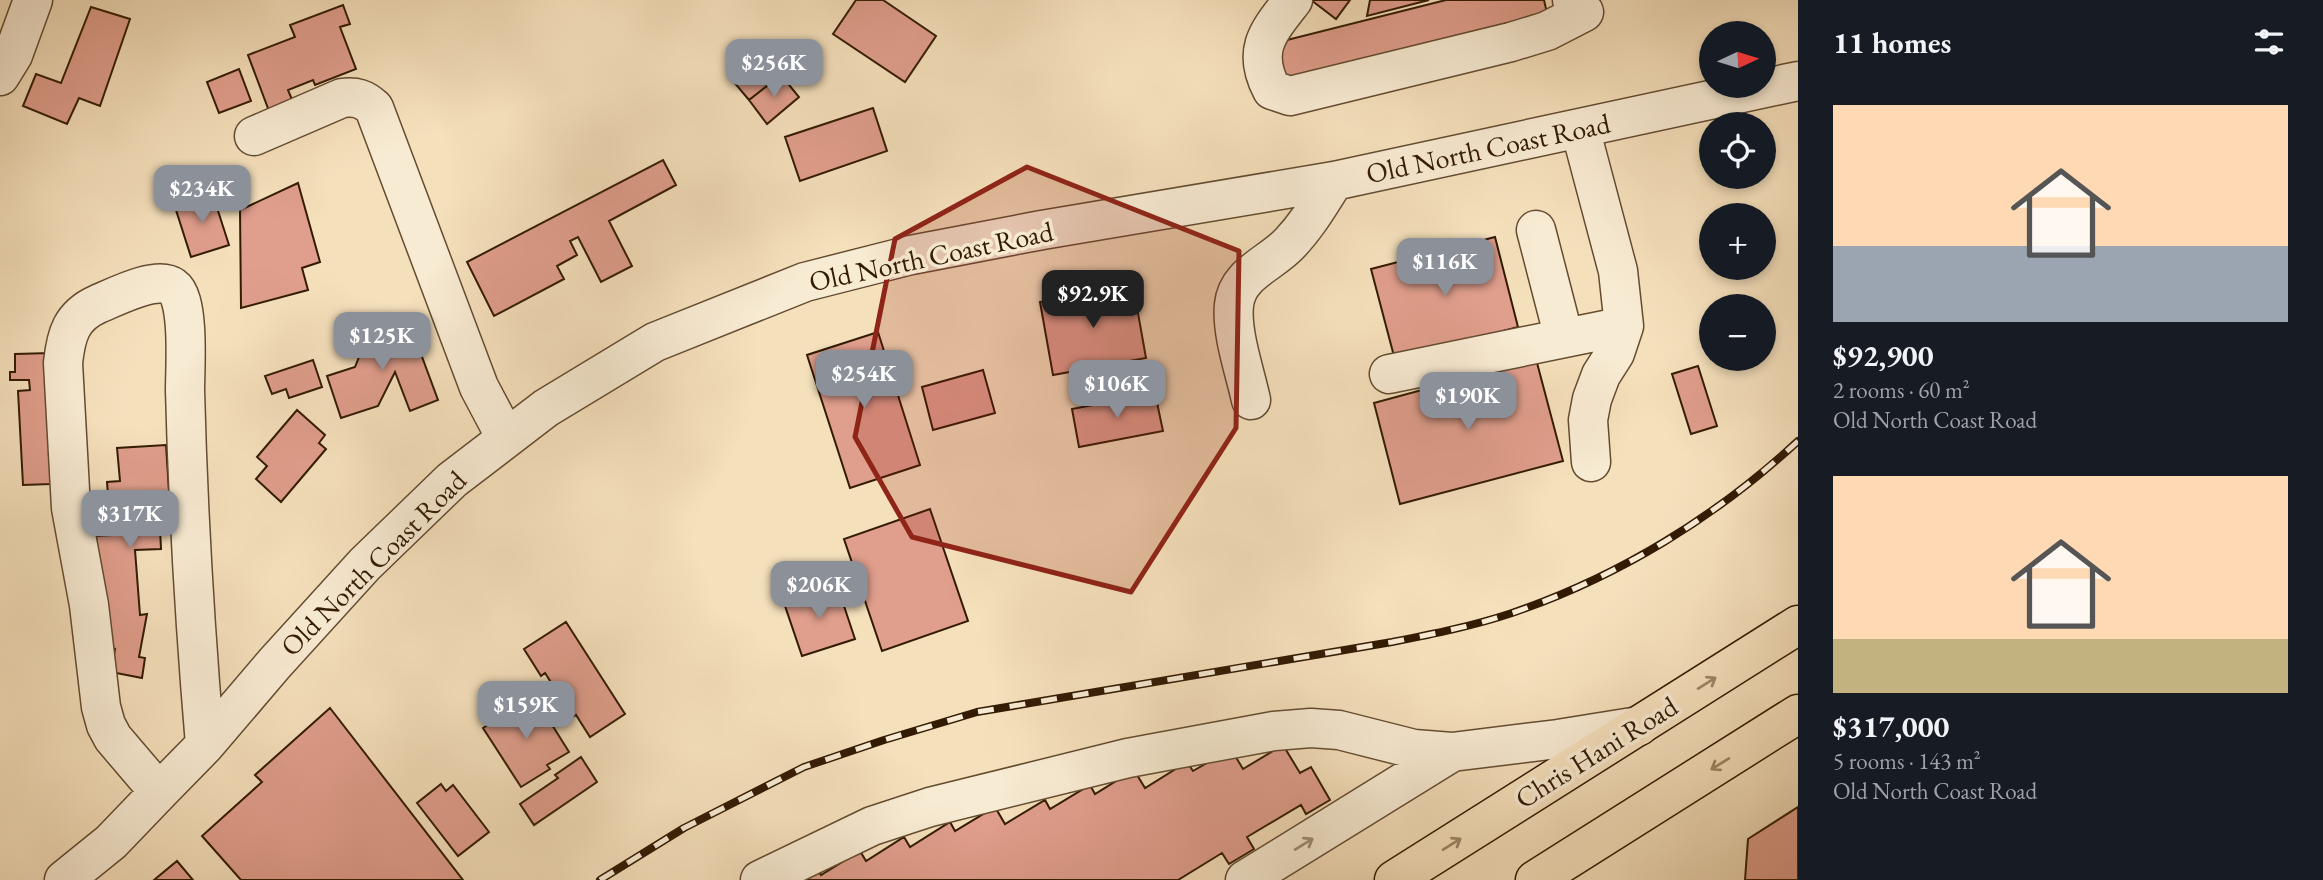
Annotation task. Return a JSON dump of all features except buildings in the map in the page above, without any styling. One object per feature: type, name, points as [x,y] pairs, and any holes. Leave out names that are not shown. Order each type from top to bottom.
[{"type":"main road","name":"Chris Hani Road","points":[[1395,880],[1798,625]]},
{"type":"main road","points":[[1535,880],[1798,714]]},
{"type":"street","points":[[0,76],[13,55],[33,0]]},
{"type":"street","points":[[1293,0],[1266,34],[1261,50],[1265,78],[1272,90],[1290,96],[1547,31],[1583,4]]},
{"type":"street","name":"Old North Coast Road","points":[[64,880],[111,842],[205,745],[365,564],[452,480],[547,408],[655,342],[805,282],[911,255],[1334,181],[1798,81]]},
{"type":"street","points":[[254,136],[342,98],[352,96],[366,101],[374,108],[480,387],[506,438]]},
{"type":"street","points":[[1580,128],[1618,271],[1624,326],[1615,353],[1601,375],[1592,399],[1588,420],[1591,462]]},
{"type":"street","points":[[1251,400],[1233,320],[1239,285],[1289,245],[1311,219],[1334,181]]},
{"type":"street","points":[[1536,230],[1564,338]]},
{"type":"street","points":[[159,792],[113,738],[101,707],[89,605],[68,483],[68,431],[63,363],[66,340],[78,316],[89,308],[129,290],[156,284],[175,288],[182,302],[188,474],[205,745]]},
{"type":"street","points":[[1389,374],[1624,326]]},
{"type":"street","points":[[760,880],[872,826],[930,807],[1154,753],[1274,731],[1311,728],[1339,730],[1413,749],[1452,752],[1639,726]]},
{"type":"street","points":[[1245,880],[1452,752]]},
{"type":"highlighted area","points":[[1027,167],[1239,251],[1236,428],[1131,592],[912,537],[855,437],[895,239]]},
{"type":"railway","points":[[600,880],[684,828],[804,767],[977,712],[1392,642],[1468,626],[1512,613],[1590,582],[1664,542],[1734,495],[1798,441]]}]
